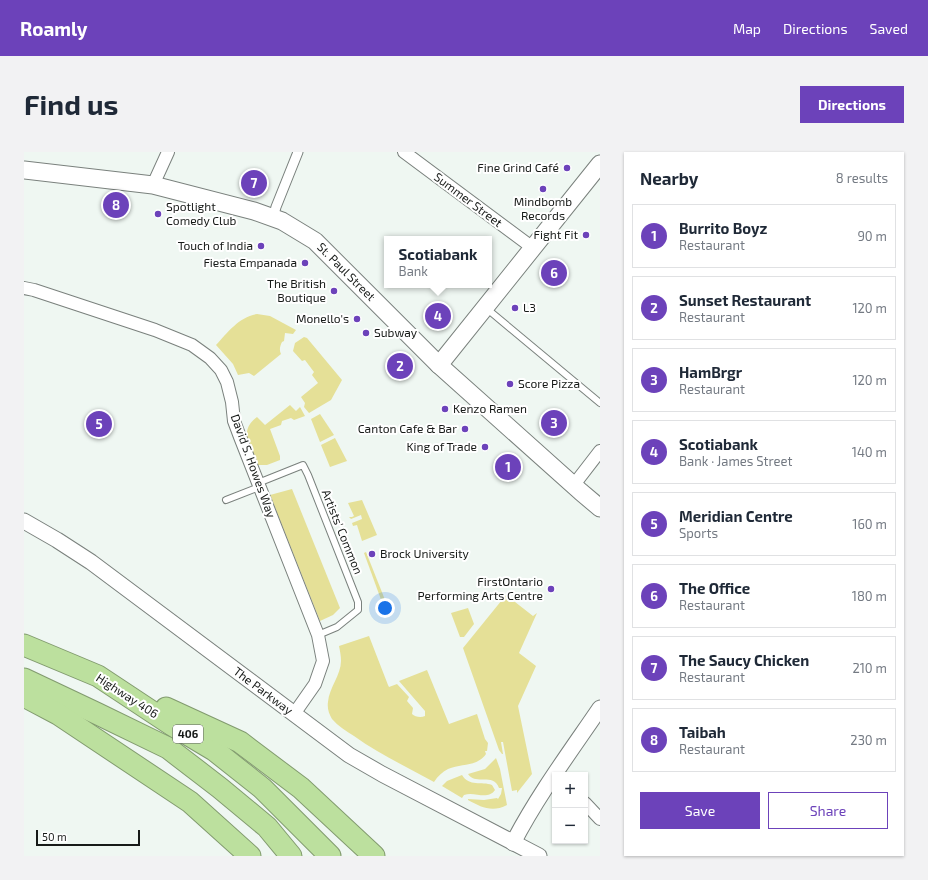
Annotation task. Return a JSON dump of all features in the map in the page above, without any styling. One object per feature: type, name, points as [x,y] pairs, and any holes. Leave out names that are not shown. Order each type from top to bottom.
[{"type":"highway","name":"Highway 406","points":[[24,645],[98,676],[172,725],[214,750],[262,788],[330,856]]},
{"type":"highway","points":[[98,676],[240,742],[301,788],[374,856]]},
{"type":"highway","name":"Highway 406","points":[[24,679],[168,748],[267,827],[291,856]]},
{"type":"highway","points":[[24,696],[58,714],[190,802],[250,856]]},
{"type":"main road","points":[[439,366],[600,164]]},
{"type":"main road","name":"St. Paul Street","points":[[24,170],[153,185],[254,211],[273,218],[315,241],[439,366],[573,486],[600,508]]},
{"type":"street","points":[[153,185],[168,152]]},
{"type":"street","points":[[273,218],[298,152]]},
{"type":"street","name":"Summer Street","points":[[404,152],[533,248]]},
{"type":"street","name":"David S. Howes Way","points":[[24,288],[155,330],[192,345],[210,358],[221,370],[227,382],[234,421],[318,635],[323,661],[316,684],[294,714]]},
{"type":"street","points":[[573,486],[600,451]]},
{"type":"street","name":"The Parkway","points":[[24,521],[91,562],[349,755],[539,856]]},
{"type":"street","points":[[558,772],[600,708]]},
{"type":"street","points":[[513,842],[526,818],[552,780]]},
{"type":"street","points":[[588,806],[600,819]]},
{"type":"lane","points":[[485,307],[600,403]]},
{"type":"lane","name":"Artists' Common","points":[[258,485],[304,465],[358,602],[358,610],[337,627],[318,635]]},
{"type":"lane","points":[[226,500],[258,485]]},
{"type":"shaded area","points":[[257,314],[270,316],[296,330],[293,334],[285,333],[284,341],[280,346],[281,354],[254,376],[249,373],[238,375],[233,364],[216,345],[239,322],[245,318]]},
{"type":"shaded area","points":[[304,337],[307,338],[342,380],[331,400],[309,413],[304,407],[305,403],[301,397],[318,383],[312,375],[314,372],[305,360],[302,361],[293,351],[295,343]]},
{"type":"shaded area","points":[[290,405],[296,411],[300,407],[305,416],[294,420],[291,418],[282,421],[281,425],[270,429],[280,456],[280,460],[267,465],[258,465],[248,440],[248,428],[257,417],[265,425]]},
{"type":"shaded area","points":[[320,414],[334,435],[320,442],[311,419]]},
{"type":"shaded area","points":[[335,438],[347,461],[330,467],[321,445]]},
{"type":"shaded area","points":[[292,489],[340,608],[333,615],[320,621],[270,495]]},
{"type":"shaded area","points":[[362,500],[377,535],[362,541],[357,525],[353,526],[352,523],[362,519],[361,515],[351,519],[349,517],[354,516],[348,503]]},
{"type":"shaded area","points":[[366,552],[391,615],[387,616],[364,553]]},
{"type":"shaded area","points":[[506,595],[533,616],[537,613],[519,653],[536,666],[518,706],[532,774],[517,793],[517,790],[512,791],[503,742],[501,742],[502,754],[499,750],[463,648]]},
{"type":"shaded area","points":[[468,608],[474,624],[464,637],[460,637],[451,613]]},
{"type":"shaded area","points":[[369,636],[389,687],[397,684],[409,697],[407,701],[413,708],[413,715],[423,717],[425,716],[425,711],[399,681],[427,670],[449,724],[477,714],[485,739],[488,743],[487,751],[485,751],[486,754],[482,758],[474,763],[453,767],[444,771],[434,782],[373,749],[334,722],[329,713],[328,704],[330,692],[337,676],[341,661],[339,646]]},
{"type":"shaded area","points":[[496,758],[500,769],[507,805],[496,809],[491,809],[477,805],[468,799],[498,799],[502,788],[499,788],[493,781],[475,779],[468,774],[485,769]]},
{"type":"shaded area","points":[[462,775],[468,781],[492,785],[495,790],[488,795],[468,794],[464,795],[462,798],[442,786],[447,781]]},
{"type":"place","name":"Fine Grind Café","points":[[567,168]]},
{"type":"place","name":"The Saucy Chicken","points":[[254,183]]},
{"type":"place","name":"Mindbomb Records","points":[[543,189]]},
{"type":"place","name":"Taibah","points":[[116,205]]},
{"type":"place","name":"Spotlight Comedy Club","points":[[158,214]]},
{"type":"place","name":"Fight Fit","points":[[586,235]]},
{"type":"place","name":"Touch of India","points":[[261,246]]},
{"type":"place","name":"Fiesta Empanada","points":[[305,263]]},
{"type":"place","name":"The Office","points":[[554,273]]},
{"type":"place","name":"The British Boutique","points":[[334,291]]},
{"type":"place","name":"L3","points":[[515,308]]},
{"type":"place","name":"Scotiabank","points":[[438,316]]},
{"type":"place","name":"Monello's","points":[[357,319]]},
{"type":"place","name":"Subway","points":[[366,333]]},
{"type":"place","name":"Sunset Restaurant","points":[[400,366]]},
{"type":"place","name":"Score Pizza","points":[[510,384]]},
{"type":"place","name":"Kenzo Ramen","points":[[445,409]]},
{"type":"place","name":"HamBrgr","points":[[554,423]]},
{"type":"place","name":"Meridian Centre","points":[[99,424]]},
{"type":"place","name":"Canton Cafe & Bar","points":[[465,429]]},
{"type":"place","name":"King of Trade","points":[[485,447]]},
{"type":"place","name":"Burrito Boyz","points":[[508,467]]},
{"type":"place","name":"Brock University","points":[[372,554]]},
{"type":"place","name":"FirstOntario Performing Arts Centre","points":[[551,589]]}]
